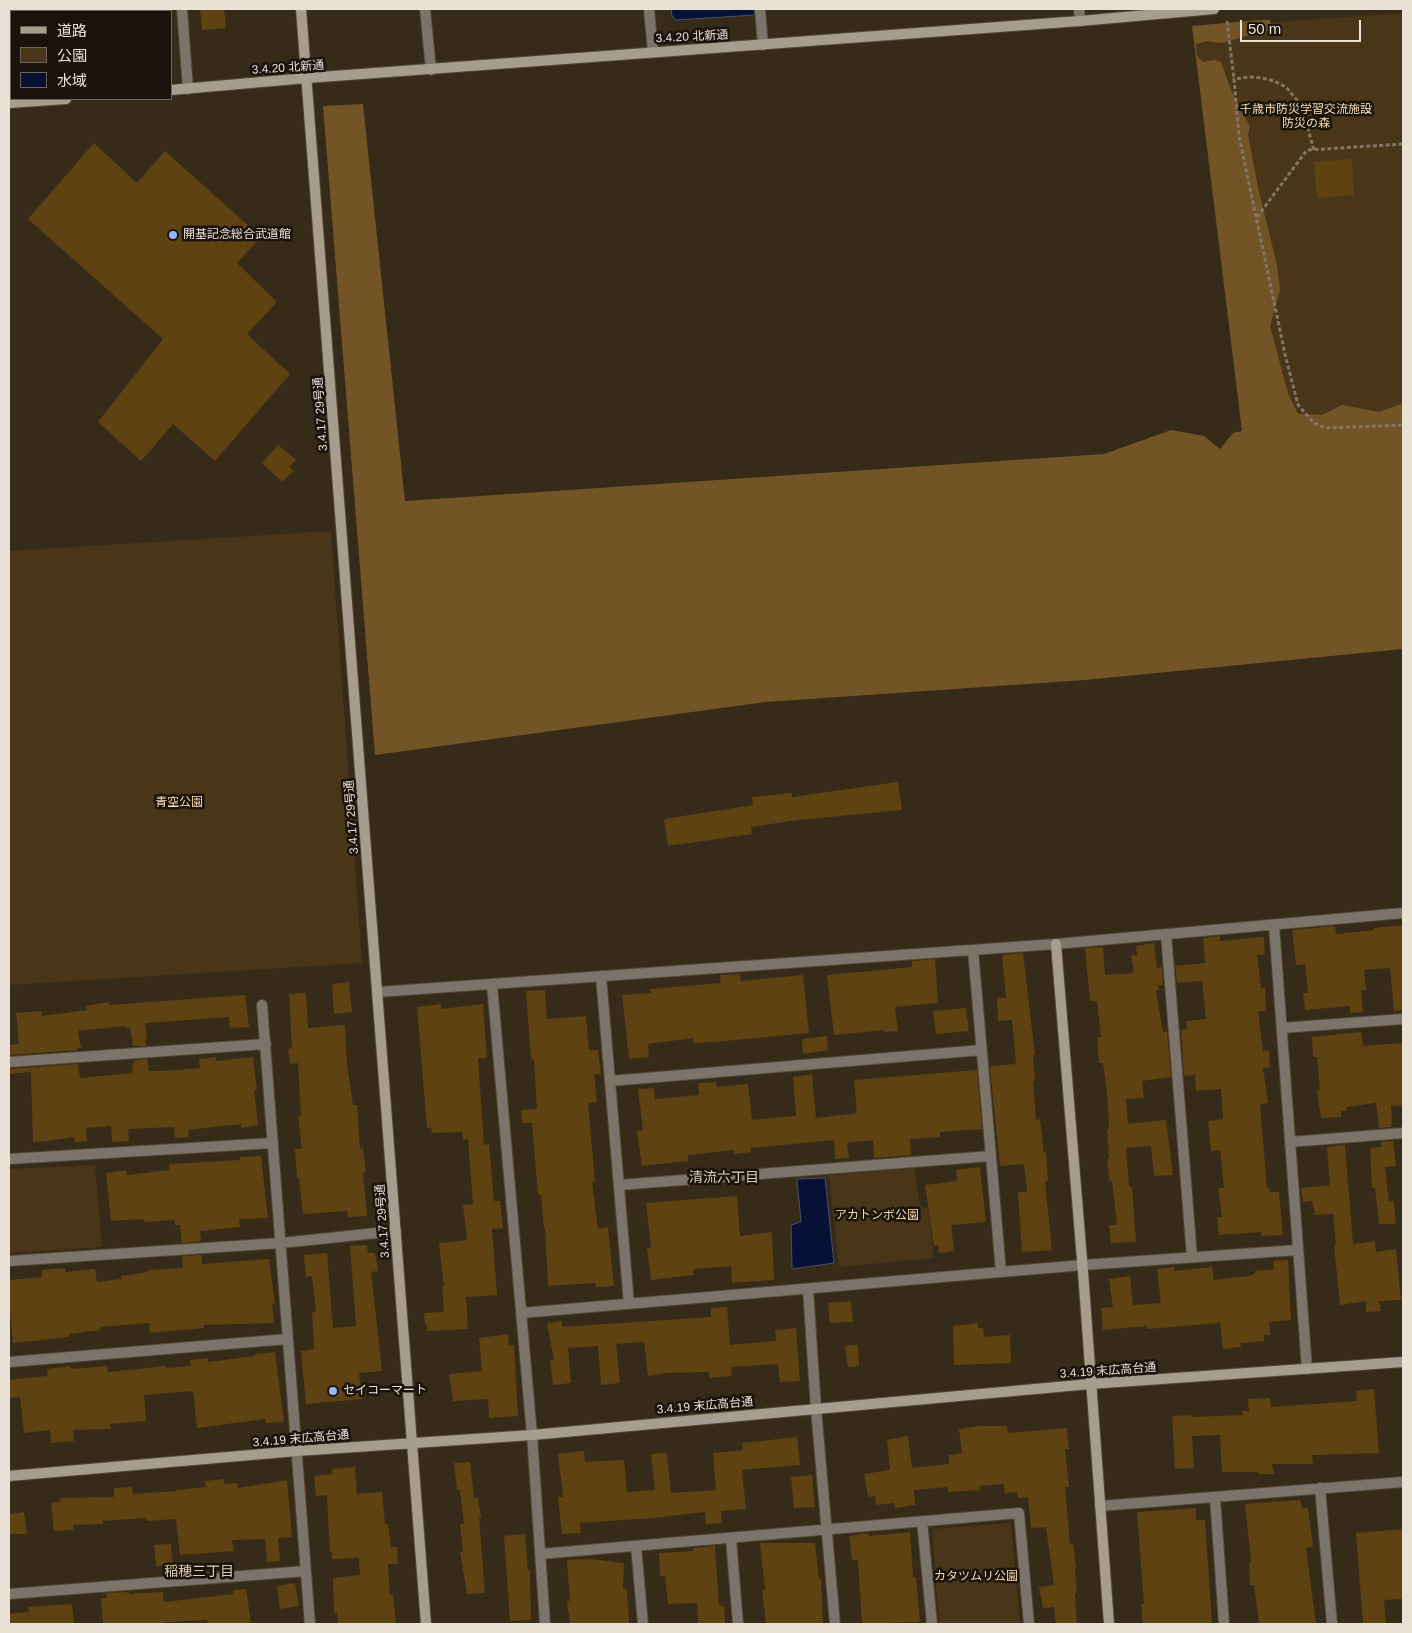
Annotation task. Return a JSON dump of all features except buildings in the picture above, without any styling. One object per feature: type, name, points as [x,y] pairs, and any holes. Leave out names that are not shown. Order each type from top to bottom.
[{"type":"street","points":[[182,9],[188,89]]},
{"type":"street","name":"3.4.17 29号通","points":[[301,9],[308,78],[426,1624]]},
{"type":"street","points":[[425,9],[431,70]]},
{"type":"street","points":[[649,9],[653,52]]},
{"type":"street","points":[[760,9],[763,45]]},
{"type":"street","points":[[1078,9],[1080,21]]},
{"type":"street","name":"3.4.20 北新通","points":[[172,90],[308,78],[1080,21],[1214,9]]},
{"type":"street","points":[[9,103],[52,100]]},
{"type":"street","points":[[378,992],[1056,944],[1403,913]]},
{"type":"street","points":[[1274,925],[1307,1369]]},
{"type":"street","points":[[1166,934],[1192,1258]]},
{"type":"street","points":[[1056,944],[1083,1265],[1090,1384],[1109,1624]]},
{"type":"street","points":[[973,950],[1001,1272]]},
{"type":"street","points":[[601,976],[629,1304]]},
{"type":"street","points":[[492,984],[532,1435],[545,1624]]},
{"type":"street","points":[[262,1005],[310,1624]]},
{"type":"street","points":[[1282,1028],[1403,1019]]},
{"type":"street","points":[[9,1062],[266,1044]]},
{"type":"street","points":[[610,1081],[982,1050]]},
{"type":"street","points":[[1290,1142],[1403,1133]]},
{"type":"street","points":[[9,1159],[273,1143]]},
{"type":"street","points":[[619,1185],[991,1156]]},
{"type":"street","points":[[9,1261],[281,1243],[396,1231]]},
{"type":"street","points":[[521,1313],[1083,1265],[1298,1250]]},
{"type":"street","points":[[808,1289],[816,1408],[835,1624]]},
{"type":"street","points":[[9,1362],[288,1339]]},
{"type":"street","name":"3.4.19 末広高台通","points":[[9,1476],[532,1435],[1090,1384],[1403,1362]]},
{"type":"street","points":[[1100,1506],[1403,1482]]},
{"type":"street","points":[[1320,1488],[1332,1624]]},
{"type":"street","points":[[1215,1497],[1224,1624]]},
{"type":"street","points":[[540,1554],[1019,1513],[1029,1624]]},
{"type":"street","points":[[922,1521],[932,1624]]},
{"type":"street","points":[[731,1538],[738,1624]]},
{"type":"street","points":[[636,1546],[643,1624]]},
{"type":"street","points":[[9,1594],[306,1572]]},
{"type":"path","points":[[1227,21],[1239,136],[1285,354],[1298,405],[1313,422],[1326,428],[1403,424]]},
{"type":"path","points":[[1234,79],[1250,77],[1274,80],[1286,88],[1296,98],[1302,109],[1314,150]]},
{"type":"path","points":[[1256,217],[1307,150],[1403,144]]},
{"type":"green space","name":"千歳市防災学習交流施設 防災の森","points":[[1403,13],[1403,436],[1263,435],[1192,28]]},
{"type":"green space","name":"青空公園","points":[[331,531],[362,963],[9,985],[9,551]]},
{"type":"green space","points":[[95,1165],[102,1247],[9,1253],[9,1169]]},
{"type":"green space","name":"アカトンボ公園","points":[[914,1168],[920,1206],[928,1209],[934,1258],[839,1267],[829,1175]]},
{"type":"green space","name":"カタツムリ公園","points":[[1011,1523],[1020,1624],[939,1624],[932,1529]]},
{"type":"shaded area","points":[[1270,20],[1272,28],[1264,33],[1252,34],[1222,43],[1206,41],[1196,44],[1197,56],[1203,62],[1214,60],[1221,62],[1231,90],[1250,127],[1248,135],[1259,192],[1277,265],[1280,290],[1270,326],[1288,393],[1298,414],[1322,415],[1342,405],[1379,412],[1401,404],[1403,406],[1403,649],[1085,680],[766,702],[375,755],[323,106],[363,104],[405,501],[1104,454],[1171,430],[1204,436],[1220,449],[1233,433],[1242,431],[1192,26]]},
{"type":"water","points":[[671,9],[754,9],[755,15],[676,20],[672,16]]},
{"type":"water","points":[[825,1178],[834,1263],[792,1269],[791,1225],[801,1222],[797,1179]]},
{"type":"place","name":"開基記念総合武道館","points":[[173,235]]},
{"type":"place","name":"セイコーマート","points":[[333,1391]]},
{"type":"district","name":"清流六丁目","points":[[724,1178]]},
{"type":"district","name":"稲穂三丁目","points":[[199,1572]]}]
